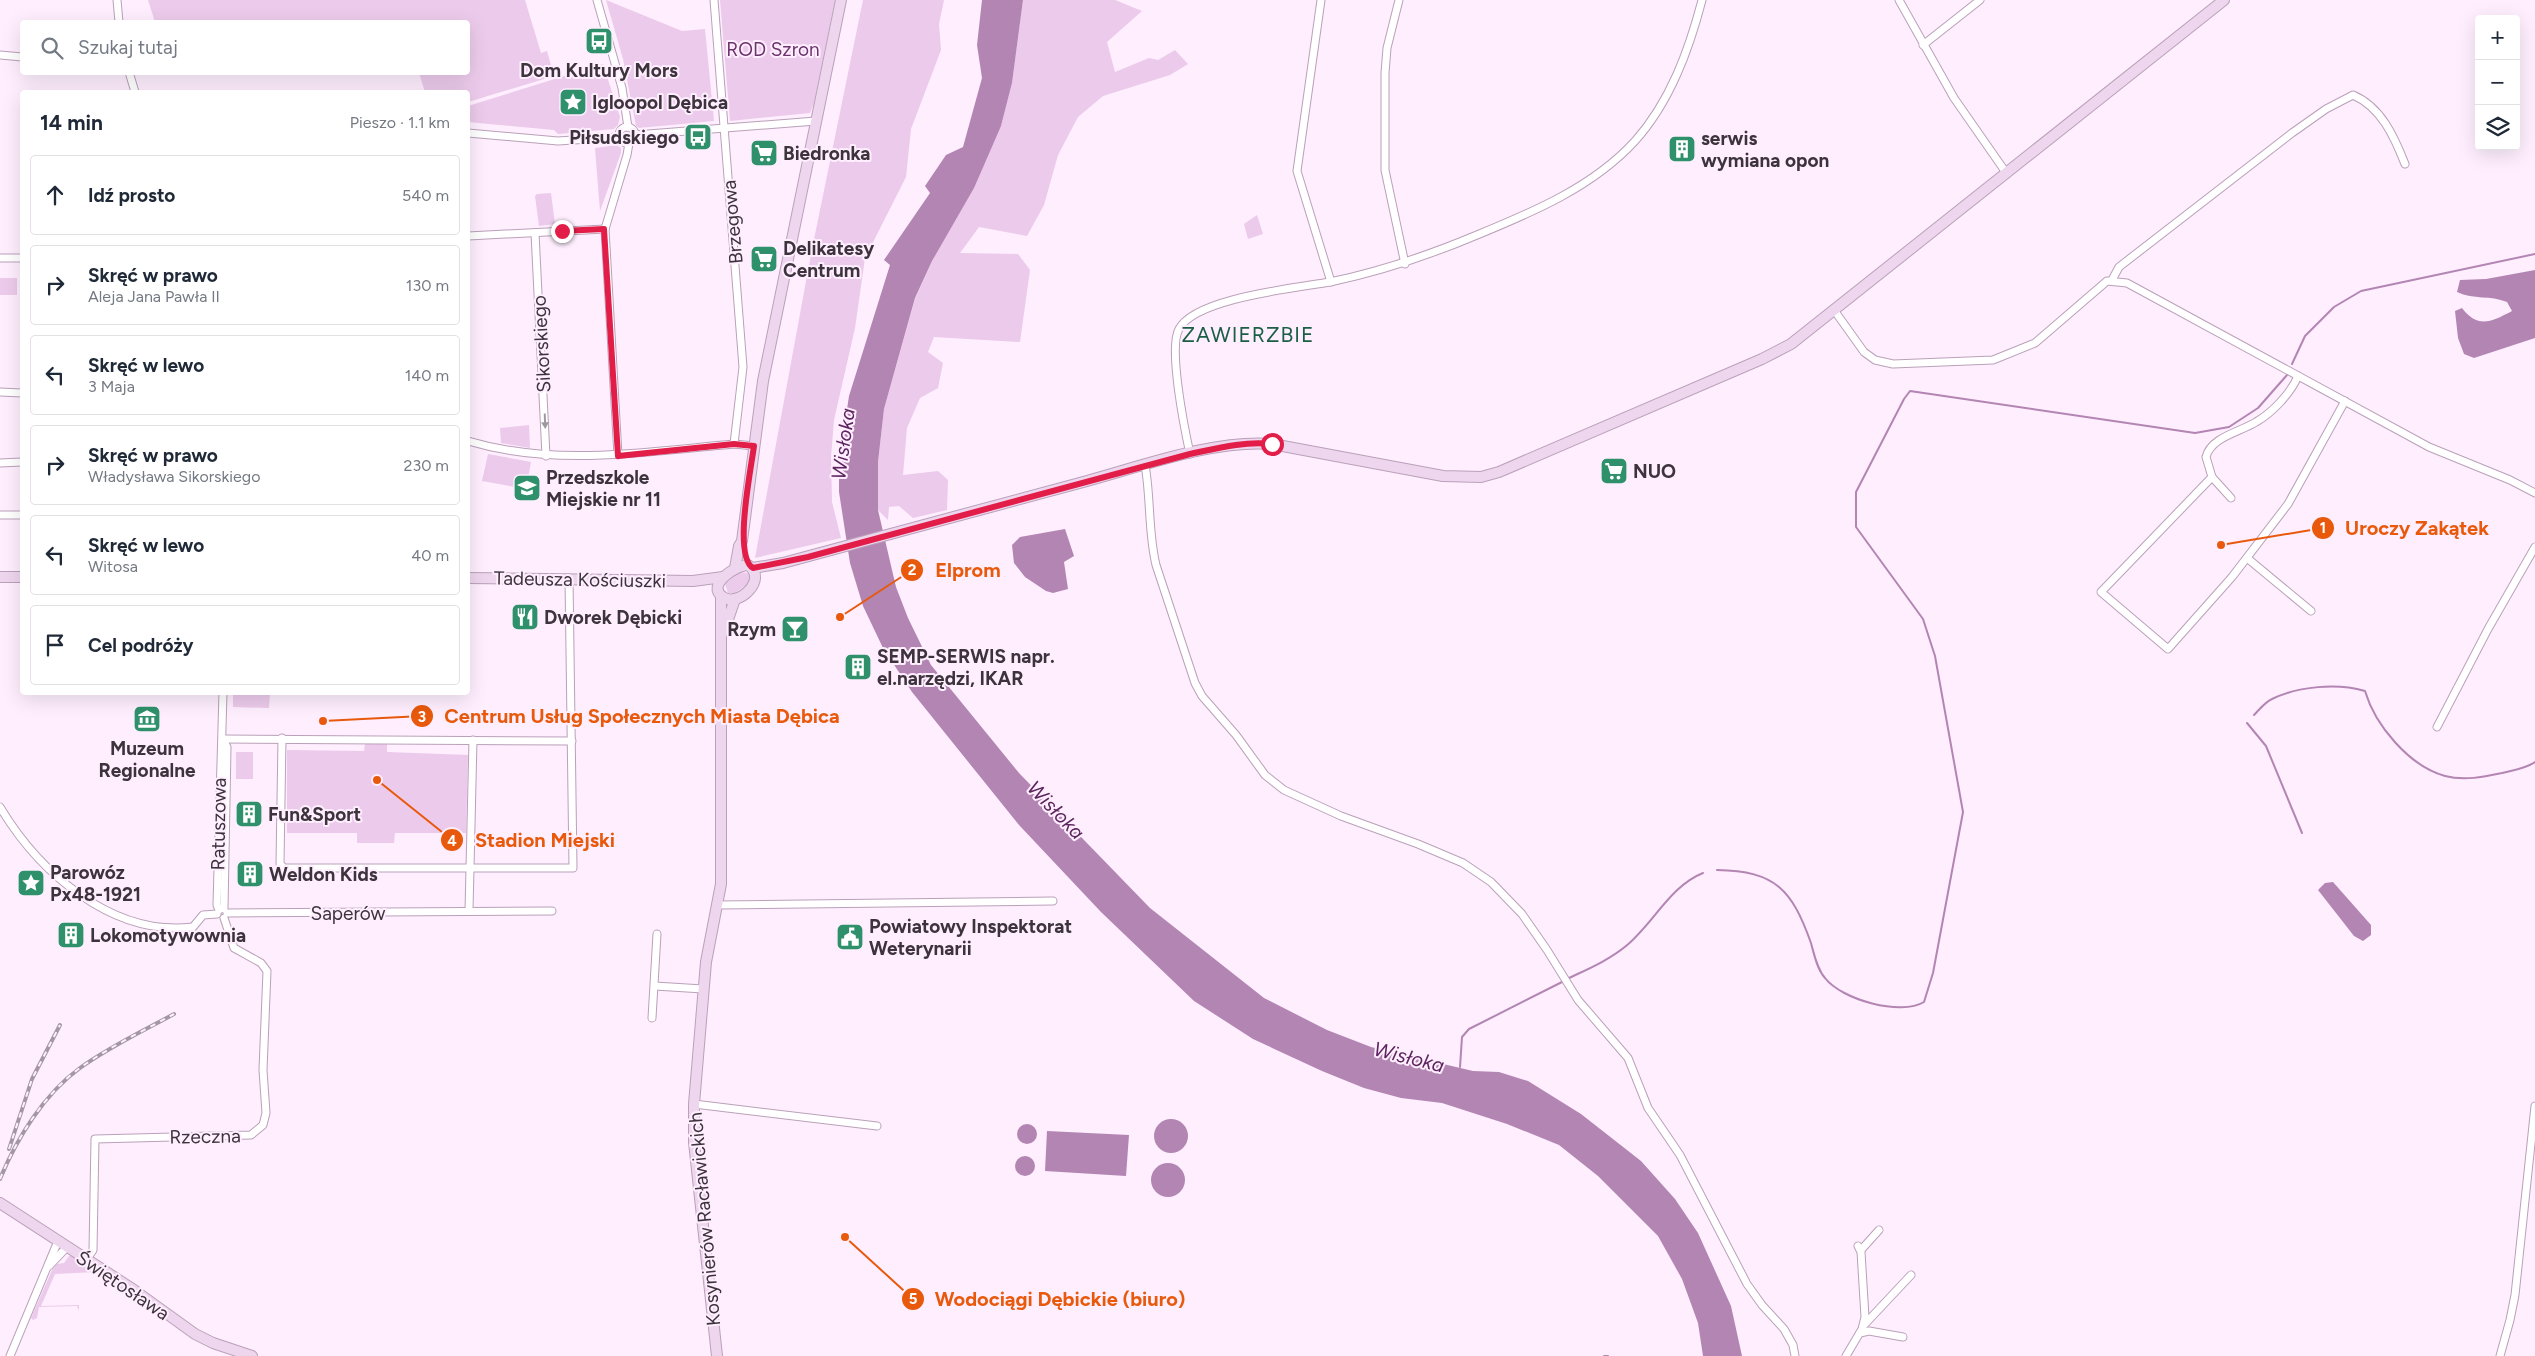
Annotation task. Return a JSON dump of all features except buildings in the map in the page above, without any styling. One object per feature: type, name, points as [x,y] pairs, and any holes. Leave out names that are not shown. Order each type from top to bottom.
[{"type":"street","points":[[117,0],[119,20]]},
{"type":"street","points":[[597,0],[622,88],[628,127],[634,131],[635,135],[634,140],[629,143],[622,141],[620,137]]},
{"type":"street","name":"Brzegowa","points":[[714,0],[743,367],[734,444]]},
{"type":"street","points":[[736,568],[739,546],[742,541],[764,372],[841,0]]},
{"type":"street","points":[[1321,0],[1314,42],[1304,136],[1297,161],[1297,171],[1331,282]]},
{"type":"street","points":[[1398,0],[1387,48],[1385,73],[1385,170],[1405,264]]},
{"type":"street","points":[[1190,454],[1183,424],[1176,340],[1181,326],[1194,314],[1229,301],[1331,282],[1405,264],[1508,222],[1545,205],[1586,182],[1634,142],[1667,96],[1688,50],[1702,0]]},
{"type":"street","points":[[1899,0],[1954,98],[2007,174]]},
{"type":"street","points":[[1923,45],[1980,0]]},
{"type":"street","points":[[783,563],[756,581],[750,589],[735,599],[725,599],[719,593],[720,582],[736,568],[783,563],[1145,465],[1254,442],[1443,476],[1481,477],[1499,472],[1762,359],[1791,344],[2224,0]]},
{"type":"street","points":[[0,56],[20,57]]},
{"type":"street","points":[[130,75],[135,90]]},
{"type":"street","points":[[2112,280],[2119,267],[2292,133],[2326,109],[2353,95],[2367,101],[2380,115],[2397,144],[2405,164]]},
{"type":"street","points":[[635,135],[816,121]]},
{"type":"street","points":[[620,137],[622,130],[628,127]]},
{"type":"street","points":[[470,133],[558,141],[620,137]]},
{"type":"street","points":[[618,456],[604,229],[629,143]]},
{"type":"street","points":[[470,236],[604,229]]},
{"type":"street","name":"Sikorskiego","points":[[535,233],[546,456]]},
{"type":"street","points":[[0,258],[20,258]]},
{"type":"street","points":[[1834,310],[1864,352],[1875,360],[1893,364],[1993,360],[2034,342],[2102,284],[2112,280],[2127,283],[2428,447],[2510,480],[2535,493]]},
{"type":"street","points":[[2231,498],[2212,477],[2206,457],[2211,446],[2262,418],[2294,386],[2298,376]]},
{"type":"street","points":[[0,392],[20,393]]},
{"type":"street","points":[[2212,477],[2101,592],[2168,649],[2247,558],[2288,504],[2345,401]]},
{"type":"street","points":[[470,442],[485,446],[546,456],[583,458],[734,444],[754,446]]},
{"type":"street","points":[[0,463],[20,462]]},
{"type":"street","points":[[1145,465],[1154,558],[1190,672],[1202,696],[1236,735],[1259,768],[1277,786],[1348,819],[1449,856],[1476,871],[1508,898],[1530,925],[1578,1000],[1628,1058],[1637,1075],[1648,1108],[1680,1155],[1747,1284],[1789,1337],[1795,1356]]},
{"type":"street","points":[[0,514],[20,515]]},
{"type":"street","points":[[742,541],[756,581]]},
{"type":"street","points":[[2437,728],[2488,629],[2535,547]]},
{"type":"street","points":[[2247,558],[2311,611]]},
{"type":"street","points":[[0,577],[20,577]]},
{"type":"street","name":"Tadeusza Kościuszki","points":[[470,578],[693,581],[723,578]]},
{"type":"street","points":[[282,738],[280,864],[284,868],[573,868],[569,578]]},
{"type":"street","name":"Tadeusza Kościuszki","points":[[693,581],[708,584],[719,593]]},
{"type":"street","name":"Kosynierów Racławickich","points":[[717,1356],[694,1142],[694,1104],[707,956],[722,884],[722,642],[719,593]]},
{"type":"street","name":"Kosynierów Racławickich","points":[[722,642],[735,599]]},
{"type":"street","name":"Ratuszowa","points":[[222,695],[223,738],[227,747],[222,913]]},
{"type":"street","points":[[223,738],[572,741]]},
{"type":"street","points":[[469,911],[473,740]]},
{"type":"street","name":"Saperów","points":[[0,807],[20,837],[49,868],[84,897],[109,911],[150,926],[171,928],[193,927],[203,915],[222,913],[552,911]]},
{"type":"street","points":[[719,905],[1053,901]]},
{"type":"street","name":"Rzeczna","points":[[87,1260],[93,1250],[95,1139],[251,1136],[258,1131],[266,1119],[262,1070],[267,971],[260,963],[234,948],[222,913]]},
{"type":"street","points":[[652,1018],[657,934]]},
{"type":"street","points":[[655,986],[703,990]]},
{"type":"street","points":[[694,1104],[877,1126]]},
{"type":"street","points":[[2500,1356],[2515,1295],[2535,1106]]},
{"type":"street","name":"Świętosława","points":[[0,1203],[202,1338],[252,1356]]},
{"type":"street","points":[[1864,1325],[1859,1248],[1879,1230]]},
{"type":"street","points":[[10,1356],[58,1241]]},
{"type":"street","points":[[47,1268],[67,1247]]},
{"type":"street","points":[[1846,1356],[1864,1325],[1911,1275]]},
{"type":"street","points":[[1860,1333],[1869,1331],[1903,1337]]},
{"type":"green space","points":[[148,0],[525,0],[541,53],[547,51],[554,76],[470,101],[470,90],[424,90],[420,75],[470,75],[470,20],[154,20]]},
{"type":"green space","points":[[606,0],[682,31],[705,29],[714,121],[639,128],[636,126],[623,59]]},
{"type":"green space","name":"ROD Szron","points":[[720,0],[835,0],[814,103],[810,113],[730,121]]},
{"type":"green space","points":[[863,0],[944,0],[939,24],[941,50],[911,129],[906,177],[865,258],[855,328],[834,420],[831,457],[832,502],[841,538],[755,558],[812,249]]},
{"type":"green space","points":[[1023,0],[1115,0],[1142,11],[1107,42],[1115,72],[1149,58],[1158,60],[1175,50],[1188,64],[1170,75],[1103,96],[1078,117],[1058,155],[1044,205],[1027,236],[979,227],[960,253],[1018,254],[1030,270],[1020,342],[934,337],[928,352],[943,363],[938,388],[920,398],[907,428],[903,475],[938,471],[948,480],[947,510],[913,518],[899,506],[889,507],[888,520],[878,510],[878,462],[884,409],[915,299],[932,261],[1001,126],[1012,83]]},
{"type":"green space","points":[[603,64],[620,117],[618,125],[614,129],[558,134],[554,130],[470,122],[470,105]]},
{"type":"green space","points":[[617,145],[621,148],[621,153],[600,211],[595,148]]},
{"type":"green space","points":[[551,193],[555,224],[539,226],[535,196],[537,194]]},
{"type":"green space","points":[[1257,215],[1263,234],[1248,239],[1244,224]]},
{"type":"green space","points":[[0,278],[17,278],[17,295],[0,295]]},
{"type":"green space","points":[[529,425],[530,448],[501,443],[500,428]]},
{"type":"green space","points":[[488,454],[531,462],[526,489],[482,481]]},
{"type":"green space","points":[[739,572],[748,573],[750,577],[749,583],[735,593],[728,593],[725,584]]},
{"type":"green space","points":[[233,695],[270,695],[269,708],[233,707]]},
{"type":"green space","points":[[365,744],[387,744],[387,752],[468,755],[466,833],[395,833],[394,843],[357,843],[357,833],[287,833],[287,750],[364,751]]},
{"type":"green space","points":[[236,752],[253,752],[253,779],[236,779]]},
{"type":"green space","points":[[69,1256],[73,1256],[101,1272],[99,1275],[95,1272],[55,1274],[41,1306],[79,1305],[79,1311],[77,1306],[39,1307],[37,1318],[33,1320],[31,1318],[52,1270],[57,1264],[64,1263]]},
{"type":"water","name":"Wisłoka","points":[[982,0],[1023,0],[1012,83],[1001,126],[974,188],[932,261],[915,298],[884,409],[878,462],[878,510],[896,587],[908,618],[931,665],[1019,773],[1150,908],[1264,998],[1327,1030],[1371,1047],[1473,1071],[1499,1072],[1528,1081],[1581,1114],[1641,1161],[1675,1199],[1698,1233],[1731,1306],[1742,1356],[1703,1356],[1698,1323],[1682,1279],[1658,1236],[1598,1176],[1559,1145],[1507,1124],[1442,1103],[1401,1098],[1364,1088],[1253,1039],[1194,1001],[1101,912],[1019,825],[912,692],[883,648],[863,606],[850,563],[839,492],[839,462],[849,396],[890,265],[884,260],[930,193],[925,186],[946,155],[963,147],[982,78],[977,45]]},
{"type":"water","points":[[2535,270],[2535,338],[2474,358],[2464,354],[2458,338],[2455,311],[2462,308],[2474,319],[2485,322],[2512,311],[2507,302],[2457,292],[2460,280],[2486,279]]},
{"type":"water","points":[[1065,529],[1074,556],[1064,562],[1068,589],[1053,593],[1046,591],[1025,577],[1014,563],[1012,545],[1020,537]]},
{"type":"water","points":[[2333,882],[2371,925],[2371,935],[2363,941],[2354,936],[2318,890],[2325,883]]},
{"type":"water","points":[[1171,1119],[1178,1120],[1183,1124],[1187,1129],[1187,1143],[1183,1148],[1178,1152],[1171,1153],[1164,1152],[1159,1148],[1155,1143],[1154,1136],[1155,1129],[1159,1124],[1164,1120]]},
{"type":"water","points":[[1027,1124],[1034,1127],[1037,1134],[1034,1141],[1027,1144],[1020,1141],[1017,1134],[1020,1127]]},
{"type":"water","points":[[1047,1131],[1129,1135],[1126,1176],[1045,1171]]},
{"type":"water","points":[[1025,1156],[1032,1159],[1035,1166],[1032,1173],[1025,1176],[1018,1173],[1015,1166],[1018,1159]]},
{"type":"water","points":[[1168,1163],[1175,1164],[1180,1168],[1184,1173],[1184,1187],[1180,1192],[1175,1196],[1168,1197],[1161,1196],[1156,1192],[1152,1187],[1151,1180],[1152,1173],[1156,1168],[1161,1164]]},
{"type":"waterway","points":[[2292,364],[2305,336],[2334,307],[2361,291],[2535,254]]},
{"type":"waterway","points":[[1717,870],[1754,874],[1779,887],[1797,909],[1820,970],[1833,986],[1844,993],[1872,1004],[1901,1007],[1914,1006],[1924,1002],[1933,973],[1963,812],[1935,656],[1923,619],[1856,527],[1856,492],[1904,399],[1910,391],[2195,433],[2229,427],[2258,408],[2287,375]]},
{"type":"waterway","points":[[2254,715],[2269,700],[2294,691],[2318,687],[2354,689],[2365,691],[2377,717],[2395,742],[2407,754],[2432,771],[2445,776],[2474,778],[2519,769],[2535,762]]},
{"type":"waterway","points":[[2247,723],[2266,746],[2302,833]]},
{"type":"waterway","points":[[1569,978],[1606,960],[1626,946],[1671,896],[1691,879],[1703,873]]},
{"type":"waterway","points":[[1460,1067],[1462,1037],[1469,1029],[1562,982]]},
{"type":"railway","points":[[0,1179],[23,1133],[33,1118],[43,1104],[67,1079],[103,1053],[174,1014]]},
{"type":"railway","points":[[9,1149],[32,1079],[60,1025]]},
{"type":"place","name":"Dom Kultury Mors","points":[[599,41]]},
{"type":"place","name":"Igloopol Dębica","points":[[573,102]]},
{"type":"place","name":"Piłsudskiego","points":[[698,137]]},
{"type":"place","name":"serwis wymiana opon","points":[[1682,149]]},
{"type":"place","name":"Biedronka","points":[[764,153]]},
{"type":"place","name":"Delikatesy Centrum","points":[[764,259]]},
{"type":"place","name":"NUO","points":[[1614,471]]},
{"type":"place","name":"Przedszkole Miejskie nr 11","points":[[527,488]]},
{"type":"place","name":"Uroczy Zakątek","points":[[2221,545]]},
{"type":"place","name":"Dworek Dębicki","points":[[525,617]]},
{"type":"place","name":"Elprom","points":[[840,617]]},
{"type":"place","name":"Rzym","points":[[795,629]]},
{"type":"place","name":"SEMP-SERWIS napr. el.narzędzi, IKAR","points":[[858,667]]},
{"type":"place","name":"Muzeum Regionalne","points":[[147,719]]},
{"type":"place","name":"Centrum Usług Społecznych Miasta Dębica","points":[[323,721]]},
{"type":"place","name":"Stadion Miejski","points":[[377,780]]},
{"type":"place","name":"Fun&Sport","points":[[249,814]]},
{"type":"place","name":"Weldon Kids","points":[[250,874]]},
{"type":"place","name":"Parowóz Px48-1921","points":[[31,883]]},
{"type":"place","name":"Lokomotywownia","points":[[71,935]]},
{"type":"place","name":"Powiatowy Inspektorat Weterynarii","points":[[850,937]]},
{"type":"place","name":"Wodociągi Dębickie (biuro)","points":[[845,1237]]},
{"type":"district","name":"ZAWIERZBIE","points":[[1248,335]]},
{"type":"route","points":[[562,231],[604,229],[615,378],[618,456],[734,444],[754,446],[742,541],[745,546],[745,559],[748,565],[753,568],[808,557],[1190,454],[1229,445],[1254,442],[1272,444]]}]
